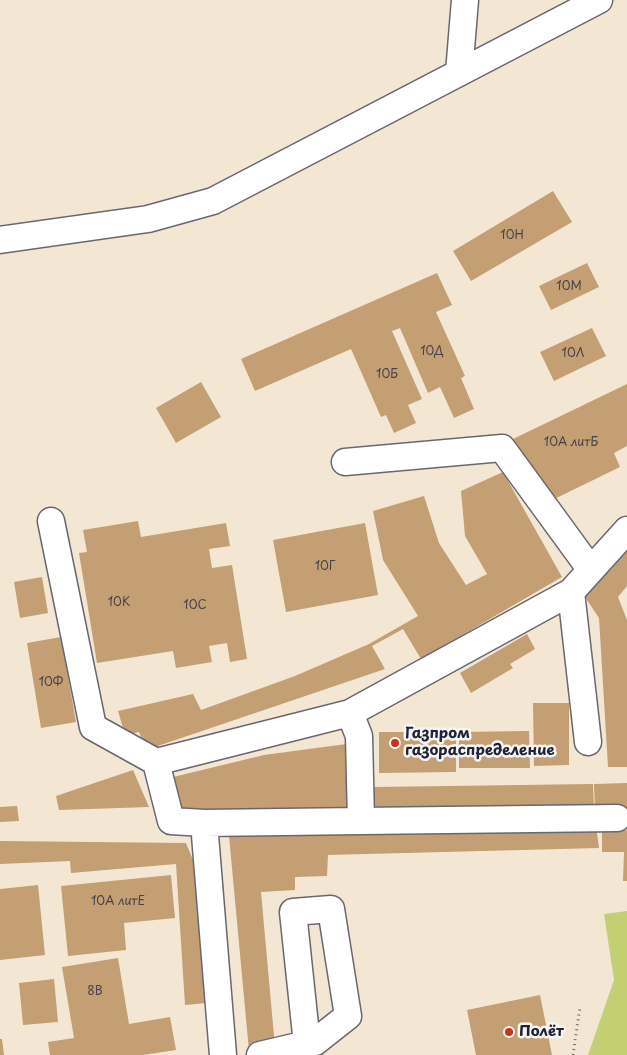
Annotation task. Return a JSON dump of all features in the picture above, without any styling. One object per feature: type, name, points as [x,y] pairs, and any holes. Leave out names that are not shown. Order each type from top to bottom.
[{"type":"lane","points":[[460,73],[465,0]]},
{"type":"lane","points":[[0,240],[148,219],[212,201],[599,0]]},
{"type":"lane","points":[[345,462],[502,448],[591,570]]},
{"type":"lane","points":[[51,521],[93,727],[156,762],[350,713],[571,592],[627,530]]},
{"type":"lane","points":[[571,592],[588,742]]},
{"type":"lane","points":[[350,713],[359,736],[361,821]]},
{"type":"lane","points":[[156,762],[171,821],[204,823],[617,818]]},
{"type":"lane","points":[[204,823],[223,1055]]},
{"type":"lane","points":[[260,1055],[307,1044],[315,1042],[348,1016],[331,909],[293,912],[307,1044]]},
{"type":"path","points":[[573,1055],[580,1007]]},
{"type":"green space","name":"Полёт","points":[[627,911],[627,1055],[588,1055],[614,980],[604,914]]},
{"type":"building","points":[[553,191],[572,222],[471,281],[453,251]]},
{"type":"building","points":[[587,263],[599,287],[551,310],[539,286]]},
{"type":"building","points":[[437,273],[452,305],[436,312],[465,376],[461,378],[474,409],[454,418],[440,387],[428,393],[400,328],[392,331],[422,399],[408,405],[416,423],[394,433],[386,415],[381,417],[351,349],[255,391],[241,359]]},
{"type":"building","points":[[592,328],[606,356],[554,381],[540,352]]},
{"type":"building","points":[[201,382],[221,417],[176,443],[156,408]]},
{"type":"building","points":[[627,384],[627,446],[614,453],[620,467],[544,504],[513,439]]},
{"type":"building","points":[[503,472],[562,577],[421,659],[403,629],[372,646],[385,669],[146,750],[139,732],[125,735],[118,711],[193,694],[201,710],[295,676],[369,644],[418,616],[383,560],[373,511],[424,496],[439,543],[466,585],[487,574],[465,536],[461,491]]},
{"type":"building","points":[[138,521],[141,537],[226,523],[230,546],[209,549],[212,568],[232,565],[247,659],[230,662],[227,643],[209,646],[212,662],[176,668],[173,651],[97,663],[79,553],[87,552],[83,530]]},
{"type":"building","points":[[365,523],[378,595],[286,612],[273,540]]},
{"type":"building","points":[[627,546],[627,586],[618,597],[627,620],[627,767],[608,767],[599,618],[585,597]]},
{"type":"building","points":[[42,577],[48,613],[20,618],[14,582]]},
{"type":"building","points":[[527,634],[535,649],[510,664],[513,668],[471,693],[460,673]]},
{"type":"building","points":[[61,637],[76,722],[41,728],[27,643]]},
{"type":"building","points":[[533,703],[569,703],[569,765],[534,766]]},
{"type":"building","points":[[529,731],[530,768],[459,768],[459,732]]},
{"type":"building","points":[[379,732],[456,732],[456,772],[379,773]]},
{"type":"building","points":[[354,743],[354,814],[180,811],[173,777],[264,755]]},
{"type":"building","points":[[133,770],[149,807],[59,810],[56,796]]},
{"type":"building","points":[[627,783],[627,809],[595,810],[594,784]]},
{"type":"building","points":[[593,784],[594,810],[374,813],[374,787]]},
{"type":"building","points":[[17,806],[19,821],[0,822],[0,807]]},
{"type":"building","points":[[596,826],[599,848],[328,855],[327,876],[295,877],[295,890],[261,892],[275,1047],[249,1051],[229,836]]},
{"type":"building","points":[[602,830],[627,830],[627,881],[623,881],[624,852],[602,852]]},
{"type":"building","points":[[0,841],[186,843],[193,860],[209,983],[206,1003],[185,1005],[176,864],[71,873],[70,861],[0,864]]},
{"type":"building","points":[[171,875],[175,918],[124,923],[126,950],[68,956],[61,886]]},
{"type":"building","points":[[38,885],[45,955],[0,960],[0,889]]},
{"type":"building","points":[[118,958],[129,1024],[170,1017],[176,1050],[143,1055],[50,1055],[48,1042],[74,1038],[62,967]]},
{"type":"building","points":[[54,979],[58,1022],[23,1025],[19,983]]},
{"type":"building","name":"Полёт","points":[[540,995],[552,1055],[476,1055],[467,1010]]},
{"type":"building","points":[[0,1039],[2,1039],[4,1055],[0,1055]]},
{"type":"place","name":"Газпром газораспределение","points":[[395,743]]},
{"type":"place","name":"Полёт","points":[[509,1032]]}]
